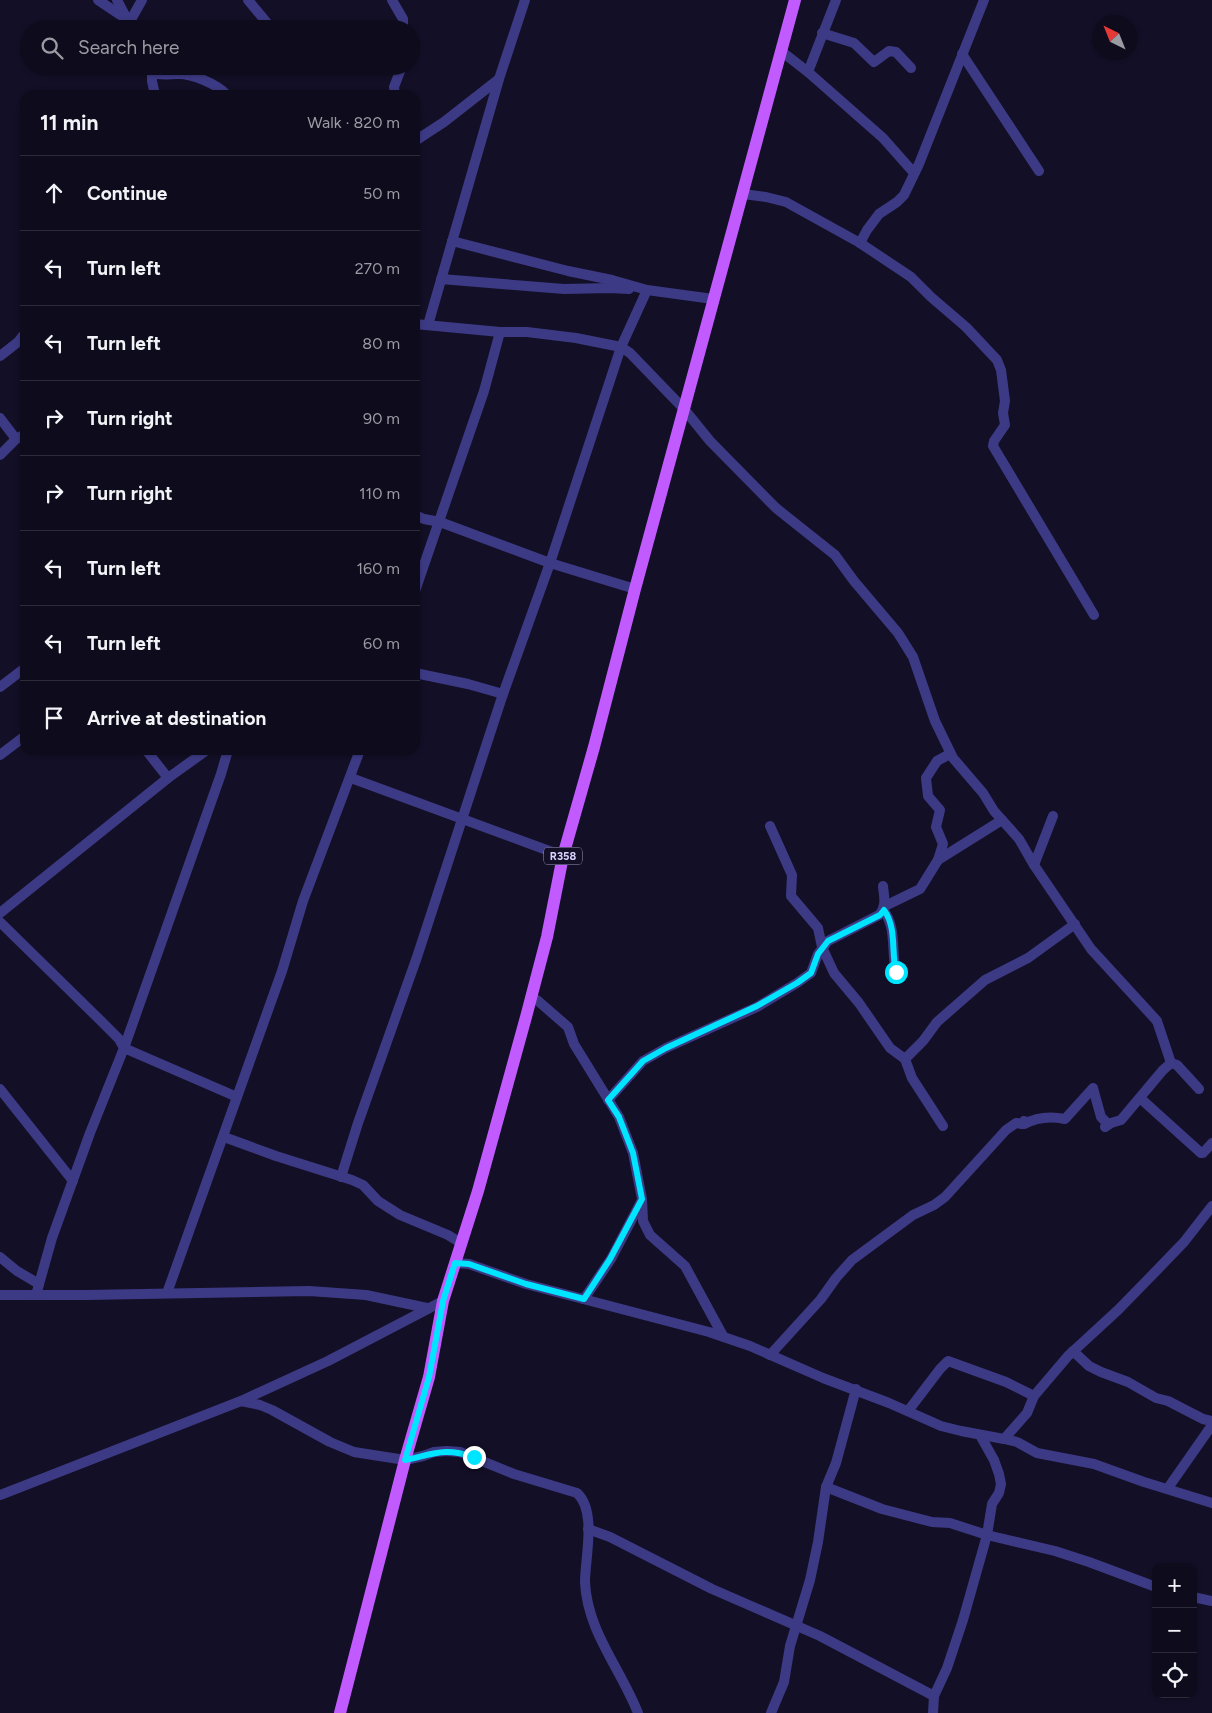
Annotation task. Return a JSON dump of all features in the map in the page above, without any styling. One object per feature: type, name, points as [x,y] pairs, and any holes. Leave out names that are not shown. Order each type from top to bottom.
[{"type":"main road","name":"R358","points":[[340,1713],[405,1460],[429,1377],[443,1301],[478,1191],[547,938],[563,856],[795,0]]},
{"type":"street","points":[[98,0],[110,7],[124,20]]},
{"type":"street","points":[[117,0],[128,20]]},
{"type":"street","points":[[134,20],[142,0]]},
{"type":"street","points":[[248,0],[265,20]]},
{"type":"street","points":[[392,0],[403,20]]},
{"type":"street","points":[[428,325],[499,79],[525,0]]},
{"type":"street","points":[[808,72],[836,0]]},
{"type":"street","points":[[860,243],[879,214],[903,197],[984,0]]},
{"type":"street","points":[[822,33],[854,43],[874,62],[889,51],[896,52],[911,68]]},
{"type":"street","points":[[780,51],[808,72],[883,138],[914,173]]},
{"type":"street","points":[[962,54],[1039,171]]},
{"type":"street","points":[[152,75],[154,90]]},
{"type":"street","points":[[185,75],[215,86],[220,90]]},
{"type":"street","points":[[394,90],[399,75]]},
{"type":"street","points":[[420,138],[444,122],[499,79]]},
{"type":"street","points":[[743,194],[786,202],[860,243],[911,277],[966,327],[998,363],[1005,401],[1003,413],[1005,425],[994,441],[993,446],[1094,615]]},
{"type":"street","points":[[452,241],[568,271],[612,280],[646,291]]},
{"type":"street","points":[[441,279],[564,289],[610,288],[713,300]]},
{"type":"street","points":[[341,1177],[358,1123],[417,958],[503,694],[550,563],[621,347],[646,291]]},
{"type":"street","points":[[420,324],[500,332],[527,332],[576,338],[621,347],[630,353],[684,409],[710,441],[776,508],[835,554],[854,581],[898,632],[913,657],[935,722],[950,754],[983,793],[994,811],[1019,838],[1034,866],[1100,960],[1157,1021],[1171,1063]]},
{"type":"street","points":[[420,577],[484,391],[500,332]]},
{"type":"street","points":[[0,356],[20,339]]},
{"type":"street","points":[[0,418],[20,435]]},
{"type":"street","points":[[0,431],[20,436]]},
{"type":"street","points":[[0,456],[20,437]]},
{"type":"street","points":[[420,517],[440,522],[550,563],[635,589]]},
{"type":"street","points":[[0,687],[20,672]]},
{"type":"street","points":[[420,674],[468,684],[503,694]]},
{"type":"street","points":[[0,755],[20,740]]},
{"type":"street","points":[[608,1100],[636,1068],[654,1054],[757,1006],[809,975],[822,947],[832,938],[880,915],[884,908],[920,889],[938,860],[943,844],[936,827],[940,810],[928,796],[926,778],[937,761],[950,754]]},
{"type":"street","points":[[150,755],[168,778]]},
{"type":"street","points":[[0,913],[168,778],[200,755]]},
{"type":"street","points":[[36,1295],[52,1238],[90,1133],[124,1048],[227,755]]},
{"type":"street","points":[[167,1293],[282,971],[303,901],[358,755]]},
{"type":"street","points":[[351,778],[563,856]]},
{"type":"street","points":[[1034,866],[1053,816]]},
{"type":"street","points":[[938,860],[1002,820]]},
{"type":"street","points":[[770,826],[792,875],[791,896],[818,928],[822,947],[834,972],[859,1003],[890,1048],[905,1059],[912,1078],[943,1126]]},
{"type":"street","points":[[883,886],[884,908],[892,927],[893,960],[896,972]]},
{"type":"street","points":[[0,922],[119,1039],[124,1048],[237,1097]]},
{"type":"street","points":[[905,1059],[937,1022],[985,980],[1028,958],[1075,924]]},
{"type":"street","points":[[530,998],[537,1000],[568,1027],[574,1044],[619,1117],[633,1153],[642,1199],[643,1221],[650,1235],[685,1266],[723,1336]]},
{"type":"street","points":[[1171,1063],[1177,1065],[1199,1090]]},
{"type":"street","points":[[770,1355],[821,1299],[852,1260],[913,1215],[934,1205],[945,1197],[1001,1135],[1016,1123],[1022,1124],[1024,1121],[1024,1124],[1037,1118],[1054,1117],[1065,1119],[1093,1088],[1101,1117],[1107,1122],[1105,1127],[1111,1123],[1119,1122],[1171,1063]]},
{"type":"street","points":[[0,1089],[73,1181]]},
{"type":"street","points":[[1140,1098],[1201,1153],[1212,1143]]},
{"type":"street","points":[[224,1137],[363,1185],[378,1201],[400,1215],[448,1235],[461,1243]]},
{"type":"street","points":[[584,1299],[610,1259],[642,1199]]},
{"type":"street","points":[[1004,1438],[1027,1412],[1034,1396],[1073,1350],[1118,1310],[1158,1269],[1184,1242],[1212,1206]]},
{"type":"street","points":[[0,1257],[17,1271],[38,1284]]},
{"type":"street","points":[[455,1263],[469,1264],[526,1284],[723,1336],[823,1378],[856,1389],[941,1426],[980,1435],[1004,1438],[1017,1442],[1037,1453],[1094,1464],[1212,1503]]},
{"type":"street","points":[[0,1295],[309,1291],[366,1295],[427,1308]]},
{"type":"street","points":[[0,1495],[241,1401],[328,1361],[443,1301]]},
{"type":"street","points":[[1073,1350],[1089,1366],[1128,1382],[1156,1398],[1203,1419],[1212,1421]]},
{"type":"street","points":[[908,1411],[948,1361],[1006,1382],[1034,1396]]},
{"type":"street","points":[[771,1713],[784,1682],[790,1646],[810,1580],[826,1488],[836,1463],[856,1389]]},
{"type":"street","points":[[241,1401],[272,1410],[324,1439],[354,1452],[405,1460],[434,1452],[460,1452],[514,1474],[578,1493],[582,1497],[587,1511],[588,1529],[585,1582],[591,1612],[600,1640],[620,1675],[638,1713]]},
{"type":"street","points":[[1168,1488],[1212,1425]]},
{"type":"street","points":[[933,1713],[934,1696],[947,1668],[963,1620],[987,1535],[992,1504],[1001,1484],[994,1460],[980,1435]]},
{"type":"street","points":[[826,1488],[882,1509],[927,1521],[950,1523],[987,1535],[1055,1551],[1152,1586]]},
{"type":"street","points":[[588,1529],[610,1537],[703,1585],[797,1626],[934,1696]]},
{"type":"street","points":[[1197,1598],[1212,1600]]},
{"type":"route","points":[[474,1457],[460,1452],[447,1451],[434,1452],[405,1460],[429,1377],[443,1301],[455,1263],[469,1264],[526,1284],[584,1299],[610,1259],[642,1199],[633,1153],[619,1117],[608,1100],[636,1068],[654,1054],[738,1016],[797,983],[811,973],[818,954],[828,941],[880,915],[884,910],[892,927],[893,960],[896,972]]}]
